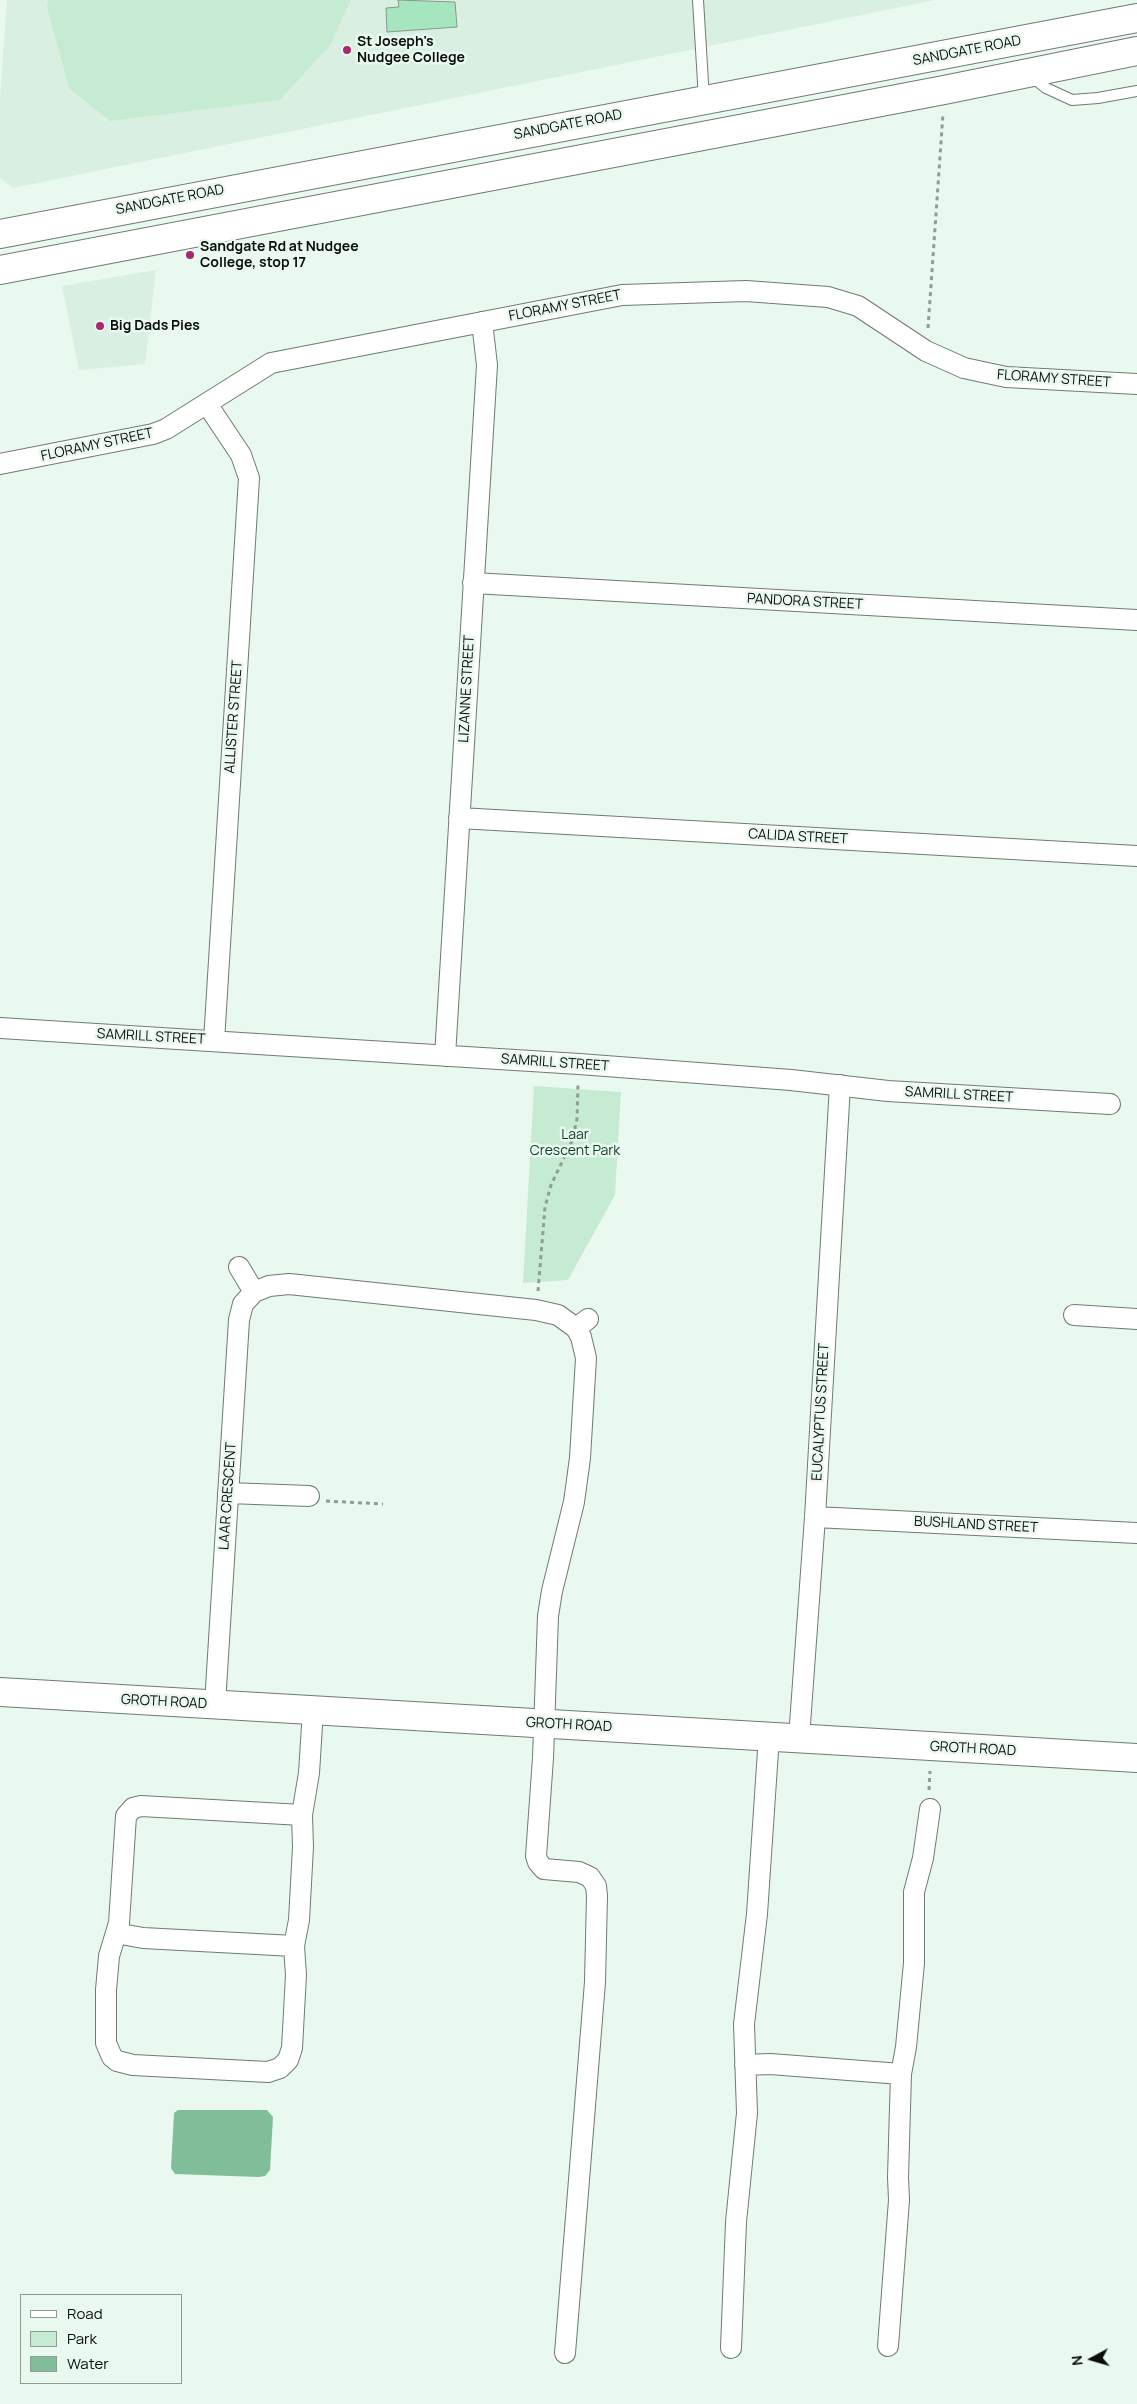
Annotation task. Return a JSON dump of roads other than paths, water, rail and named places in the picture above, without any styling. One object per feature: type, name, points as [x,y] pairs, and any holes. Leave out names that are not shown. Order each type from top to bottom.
[{"type":"main road","name":"SANDGATE ROAD","points":[[0,234],[1137,18]]},
{"type":"main road","points":[[0,270],[1028,74],[1137,51]]},
{"type":"main road","name":"GROTH ROAD","points":[[0,1692],[1137,1758]]},
{"type":"street","name":"FLORAMY STREET","points":[[0,464],[153,434],[166,429],[271,363],[622,295],[746,291],[796,293],[828,297],[858,306],[926,351],[964,368],[1006,377],[1137,384]]},
{"type":"street","name":"LIZANNE STREET","points":[[445,1056],[488,365],[482,322]]},
{"type":"street","name":"ALLISTER STREET","points":[[207,404],[241,455],[249,478],[214,1041]]},
{"type":"street","name":"PANDORA STREET","points":[[473,583],[1137,620]]},
{"type":"street","name":"CALIDA STREET","points":[[459,818],[1137,856]]},
{"type":"street","name":"SAMRILL STREET","points":[[0,1028],[579,1064],[888,1090],[1110,1104]]},
{"type":"street","name":"EUCALYPTUS STREET","points":[[799,1738],[815,1517],[840,1085]]},
{"type":"street","points":[[238,1268],[254,1292],[269,1286],[290,1284],[536,1310],[582,1323],[581,1336],[586,1358],[580,1458],[574,1502],[552,1591],[548,1616],[538,1862],[544,1869],[579,1872],[590,1877],[596,1886],[597,1896],[595,1982],[565,2353]]},
{"type":"street","name":"LAAR CRESCENT","points":[[215,1704],[239,1320],[243,1304],[254,1292]]},
{"type":"street","points":[[1074,1315],[1137,1319]]},
{"type":"street","points":[[228,1493],[309,1496]]},
{"type":"street","name":"BUSHLAND STREET","points":[[815,1517],[1137,1533]]},
{"type":"street","points":[[302,1815],[141,1806],[133,1808],[126,1816],[116,1933],[109,1956],[105,2036],[112,2057],[117,2061],[134,2065],[268,2072],[280,2068],[288,2060],[292,2048],[296,1976],[294,1946],[299,1920],[304,1839],[302,1815],[308,1773],[313,1710]]},
{"type":"street","points":[[731,2348],[736,2222],[746,2113],[744,2024],[757,1914],[768,1736]]},
{"type":"street","points":[[888,2346],[899,2200],[901,2074],[906,2047],[914,1962],[914,1892],[923,1858],[930,1809]]},
{"type":"street","points":[[116,1933],[143,1938],[294,1946]]},
{"type":"street","points":[[745,2065],[770,2064],[901,2074]]},
{"type":"lane","points":[[698,0],[704,100]]},
{"type":"lane","points":[[1028,74],[1046,88],[1072,100],[1098,98],[1137,91]]},
{"type":"water","points":[[178,2110],[267,2110],[273,2117],[270,2170],[265,2176],[259,2177],[175,2174],[171,2168],[174,2113]]},
{"type":"place","name":"St Joseph's Nudgee College","points":[[347,50]]},
{"type":"place","name":"Sandgate Rd at Nudgee College, stop 17","points":[[190,255]]},
{"type":"place","name":"Big Dads Pies","points":[[100,326]]},
{"type":"park label","name":"Laar Crescent Park","points":[[575,1144]]}]
